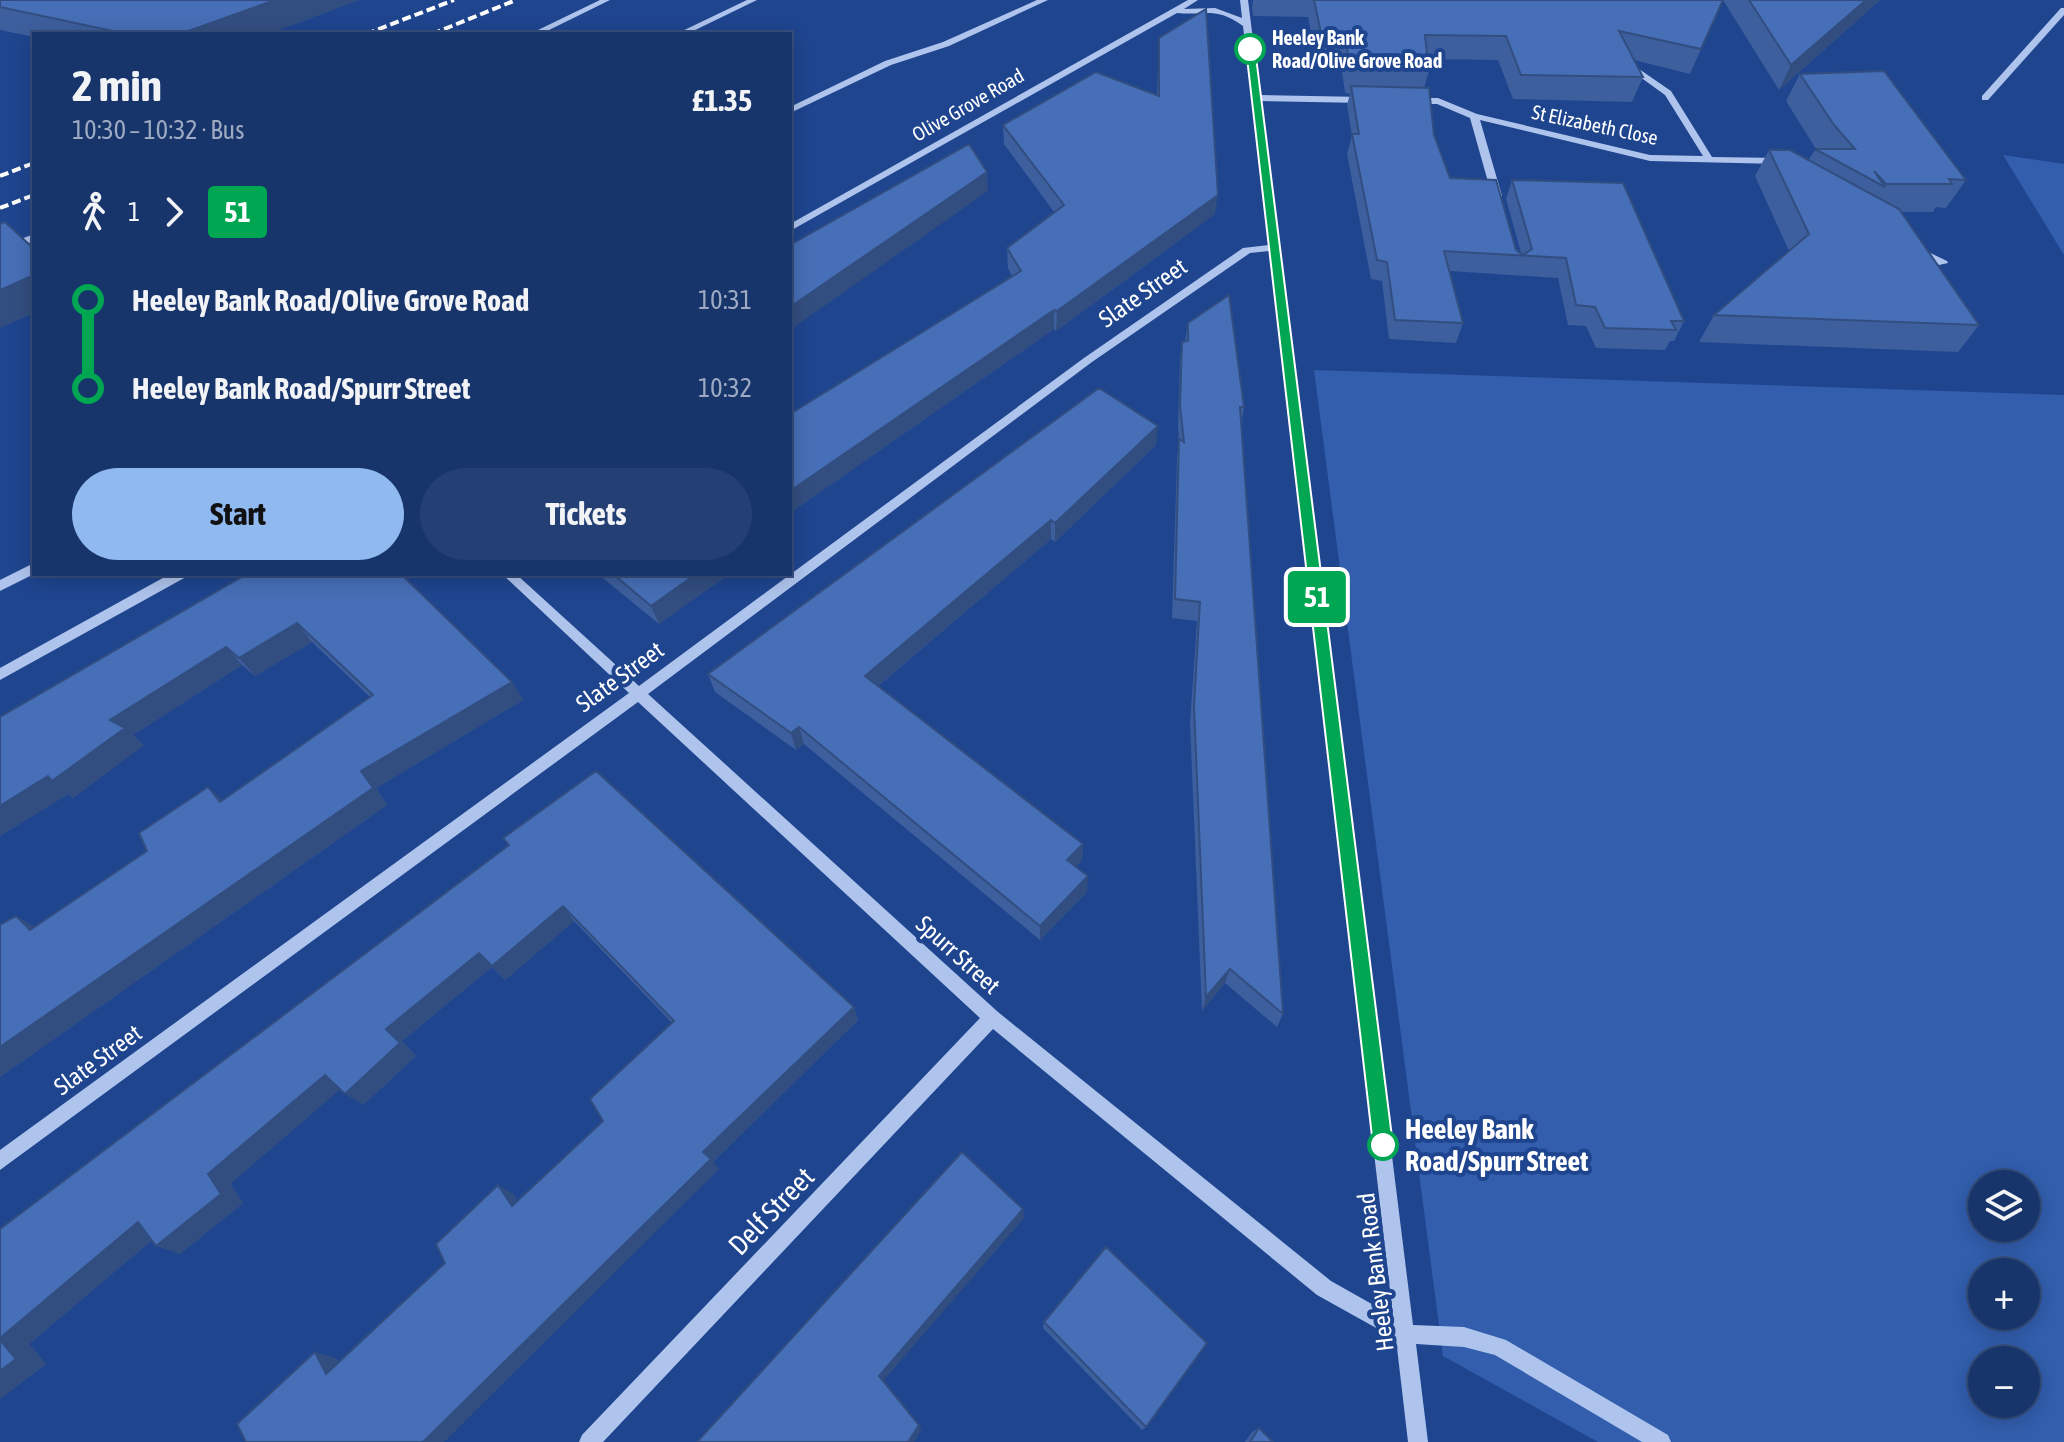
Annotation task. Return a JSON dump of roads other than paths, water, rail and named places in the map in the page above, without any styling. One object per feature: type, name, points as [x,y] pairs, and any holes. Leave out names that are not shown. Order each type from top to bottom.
[{"type":"street","points":[[546,32],[606,0]]},
{"type":"street","points":[[684,32],[753,0]]},
{"type":"street","points":[[792,108],[888,63],[946,44],[1044,0]]},
{"type":"street","name":"Olive Grove Road","points":[[792,227],[1194,0]]},
{"type":"street","name":"Heeley Bank Road","points":[[1244,0],[1418,1442]]},
{"type":"street","name":"Olive Grove Road","points":[[1165,16],[1206,9],[1223,11],[1247,25]]},
{"type":"street","points":[[1985,98],[2064,10]]},
{"type":"street","name":"St Elizabeth Close","points":[[1639,72],[1668,93],[1709,159]]},
{"type":"street","points":[[1257,98],[1380,100]]},
{"type":"street","name":"St Elizabeth Close","points":[[1409,101],[1438,101],[1474,116],[1650,158],[1781,161]]},
{"type":"street","points":[[1474,116],[1500,208]]},
{"type":"street","points":[[1759,161],[1785,175]]},
{"type":"street","points":[[0,251],[32,238]]},
{"type":"street","points":[[1903,241],[1943,263]]},
{"type":"street","name":"Slate Street","points":[[0,1161],[1100,352],[1247,250],[1275,247]]},
{"type":"street","points":[[0,586],[32,569]]},
{"type":"street","points":[[0,675],[177,576]]},
{"type":"street","name":"Spurr Street","points":[[510,576],[992,1018],[1324,1288],[1406,1334]]},
{"type":"street","name":"Delf Street","points":[[589,1442],[992,1018]]},
{"type":"street","points":[[1406,1334],[1464,1337],[1499,1347],[1661,1442]]},
{"type":"railway","points":[[371,32],[454,0]]},
{"type":"railway","points":[[437,32],[516,0]]},
{"type":"railway","points":[[0,176],[32,164]]},
{"type":"railway","points":[[0,208],[32,196]]},
{"type":"place","name":"Heeley Bank Road/Olive Grove Road","points":[[1250,49]]},
{"type":"place","name":"Heeley Bank Road/Spurr Street","points":[[1383,1145]]}]
